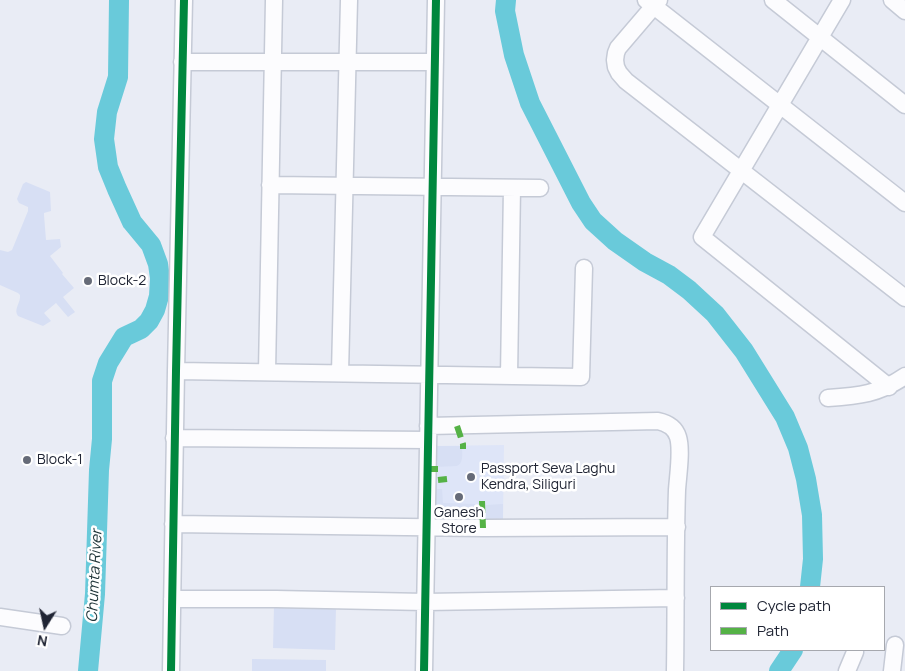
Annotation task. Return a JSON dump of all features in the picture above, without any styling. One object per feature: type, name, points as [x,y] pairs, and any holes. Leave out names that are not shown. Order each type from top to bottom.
[{"type":"street","points":[[171,671],[174,438],[184,0]]},
{"type":"street","points":[[267,372],[274,0]]},
{"type":"street","points":[[340,373],[349,0]]},
{"type":"street","points":[[424,671],[436,0]]},
{"type":"street","points":[[773,0],[905,105]]},
{"type":"street","points":[[842,0],[702,237],[889,387]]},
{"type":"street","points":[[892,0],[905,10]]},
{"type":"street","points":[[905,203],[653,2],[618,48],[615,60],[619,73],[626,80],[905,298]]},
{"type":"street","points":[[182,62],[435,62]]},
{"type":"street","points":[[270,185],[540,188]]},
{"type":"street","points":[[509,376],[512,188]]},
{"type":"street","points":[[176,371],[581,377],[584,268]]},
{"type":"street","points":[[828,398],[869,394],[889,387],[905,376]]},
{"type":"street","points":[[174,438],[428,433],[665,422],[675,431],[679,442],[675,671]]},
{"type":"street","points":[[173,524],[483,528],[677,527]]},
{"type":"street","points":[[172,599],[425,602],[676,598]]},
{"type":"street","points":[[0,617],[62,626]]},
{"type":"street","points":[[892,671],[896,645]]},
{"type":"street","points":[[847,671],[855,652]]},
{"type":"shaded area","points":[[26,182],[50,192],[51,211],[44,213],[46,240],[60,239],[61,247],[50,256],[74,288],[63,297],[75,312],[68,317],[56,303],[44,313],[51,321],[43,326],[18,316],[16,311],[20,295],[0,285],[0,250],[8,252],[12,250],[28,211],[28,207],[19,203],[17,199],[23,184]]},
{"type":"shaded area","points":[[504,445],[503,520],[434,521],[435,446]]},
{"type":"shaded area","points":[[435,446],[462,446],[461,463],[457,466],[435,467]]},
{"type":"shaded area","points":[[442,489],[443,503],[475,504],[479,520],[434,521],[434,490]]},
{"type":"shaded area","points":[[503,504],[503,520],[486,521],[486,505]]},
{"type":"shaded area","points":[[274,606],[336,608],[335,650],[273,648]]},
{"type":"shaded area","points":[[252,659],[326,660],[326,671],[252,671]]},
{"type":"waterway","name":"Chumta River","points":[[88,671],[95,594],[99,470],[102,439],[102,381],[108,363],[124,337],[141,329],[149,321],[159,296],[160,278],[158,264],[151,245],[132,222],[108,167],[104,139],[107,112],[118,77],[119,0]]},
{"type":"waterway","points":[[506,0],[505,11],[514,55],[530,103],[581,203],[593,221],[615,241],[689,290],[715,314],[744,351],[785,417],[798,448],[812,515],[813,559],[810,586]]},
{"type":"waterway","points":[[779,671],[792,651]]},
{"type":"marked path","points":[[457,426],[463,449]]},
{"type":"marked path","points":[[428,469],[438,469]]},
{"type":"marked path","points":[[438,480],[447,479]]},
{"type":"marked path","points":[[482,501],[483,528]]},
{"type":"cycle path","points":[[171,671],[184,0]]},
{"type":"cycle path","points":[[424,671],[436,0]]},
{"type":"place","name":"Block-2","points":[[88,281]]},
{"type":"place","name":"Block-1","points":[[27,460]]},
{"type":"place","name":"Passport Seva Laghu Kendra, Siliguri","points":[[471,477]]},
{"type":"place","name":"Ganesh Store","points":[[459,497]]}]
